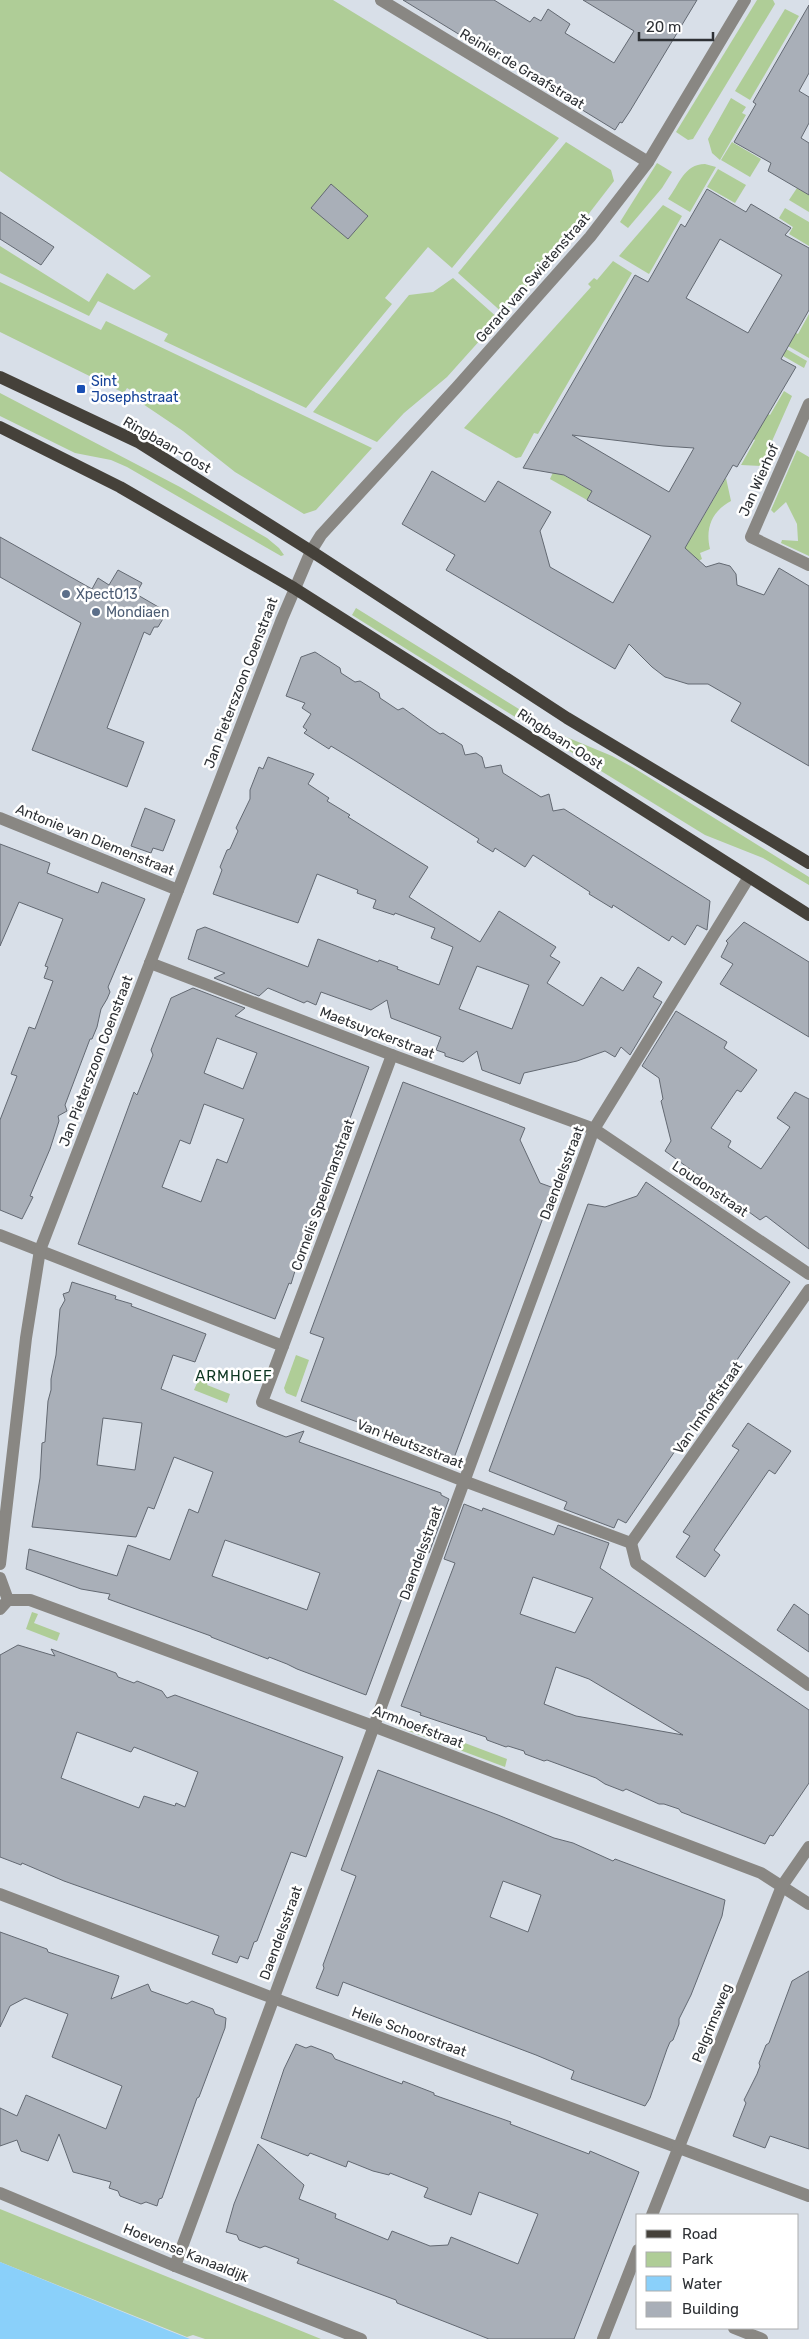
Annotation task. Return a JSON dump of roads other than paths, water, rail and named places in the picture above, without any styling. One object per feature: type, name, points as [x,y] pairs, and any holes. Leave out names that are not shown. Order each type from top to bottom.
[{"type":"main road","name":"Ringbaan-Oost","points":[[0,377],[138,442],[311,551],[566,718],[809,863]]},
{"type":"main road","name":"Ringbaan-Oost","points":[[0,427],[120,487],[294,588],[809,915]]},
{"type":"street","name":"Reinier de Graafstraat","points":[[382,0],[648,162]]},
{"type":"street","name":"Gerard van Swietenstraat","points":[[311,551],[321,535],[457,387],[590,237],[648,162],[745,0]]},
{"type":"street","name":"Jan Wierhof","points":[[809,404],[751,537],[809,565]]},
{"type":"street","points":[[294,588],[311,551]]},
{"type":"street","name":"Jan Pieterszoon Coenstraat","points":[[0,1564],[26,1338],[40,1250],[294,588]]},
{"type":"street","name":"Antonie van Diemenstraat","points":[[0,818],[178,890]]},
{"type":"street","name":"Daendelsstraat","points":[[175,2266],[594,1129],[749,877]]},
{"type":"street","name":"Maetsuyckerstraat","points":[[150,963],[594,1129]]},
{"type":"street","name":"Cornelis Speelmanstraat","points":[[283,1346],[392,1055]]},
{"type":"street","name":"Loudonstraat","points":[[594,1129],[809,1274]]},
{"type":"street","points":[[0,1235],[283,1346]]},
{"type":"street","name":"Van Imhoffstraat","points":[[631,1543],[809,1290]]},
{"type":"street","name":"Van Heutszstraat","points":[[283,1346],[262,1402],[464,1481],[631,1543]]},
{"type":"street","points":[[631,1543],[636,1563],[809,1685]]},
{"type":"street","points":[[0,1578],[4,1605]]},
{"type":"street","name":"Armhoefstraat","points":[[4,1605],[30,1600],[374,1726],[761,1872],[809,1904]]},
{"type":"street","name":"Pelgrimsweg","points":[[652,2214],[782,1886],[809,1847]]},
{"type":"street","name":"Heile Schoorstraat","points":[[0,1894],[273,1998],[809,2196]]},
{"type":"street","name":"Hoevense Kanaaldijk","points":[[0,2193],[175,2266],[361,2339]]},
{"type":"street","points":[[602,2339],[636,2255]]},
{"type":"street","points":[[740,2333],[762,2339]]},
{"type":"water","points":[[0,2262],[167,2330],[190,2339],[0,2339]]},
{"type":"place","name":"Sint Josephstraat","points":[[81,389]]},
{"type":"place","name":"Xpect013","points":[[66,594]]},
{"type":"place","name":"Mondiaen","points":[[96,612]]},
{"type":"district","name":"ARMHOEF","points":[[234,1376]]}]
